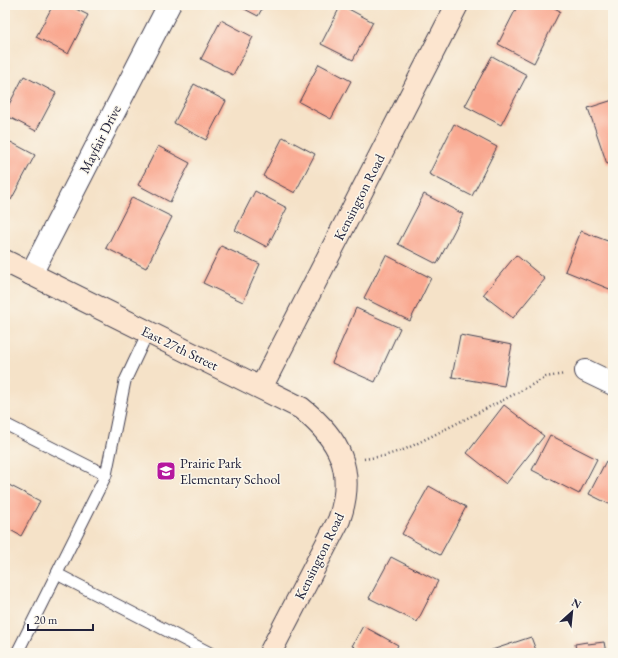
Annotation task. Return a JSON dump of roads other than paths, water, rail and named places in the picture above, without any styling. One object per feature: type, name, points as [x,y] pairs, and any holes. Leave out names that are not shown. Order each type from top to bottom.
[{"type":"street","name":"Mayfair Drive","points":[[31,274],[169,5]]},
{"type":"street","name":"Kensington Road","points":[[262,388],[457,5]]},
{"type":"street","name":"East 27th Street","points":[[5,261],[301,408],[316,420],[330,436],[339,453]]},
{"type":"street","points":[[586,371],[613,384]]},
{"type":"street","name":"Kensington Road","points":[[270,653],[339,520],[344,506],[346,484],[339,453]]},
{"type":"lane","points":[[17,653],[106,475],[125,381],[148,332]]},
{"type":"lane","points":[[5,424],[106,475]]},
{"type":"lane","points":[[57,574],[210,653]]},
{"type":"place","name":"Prairie Park Elementary School","points":[[166,471]]}]
